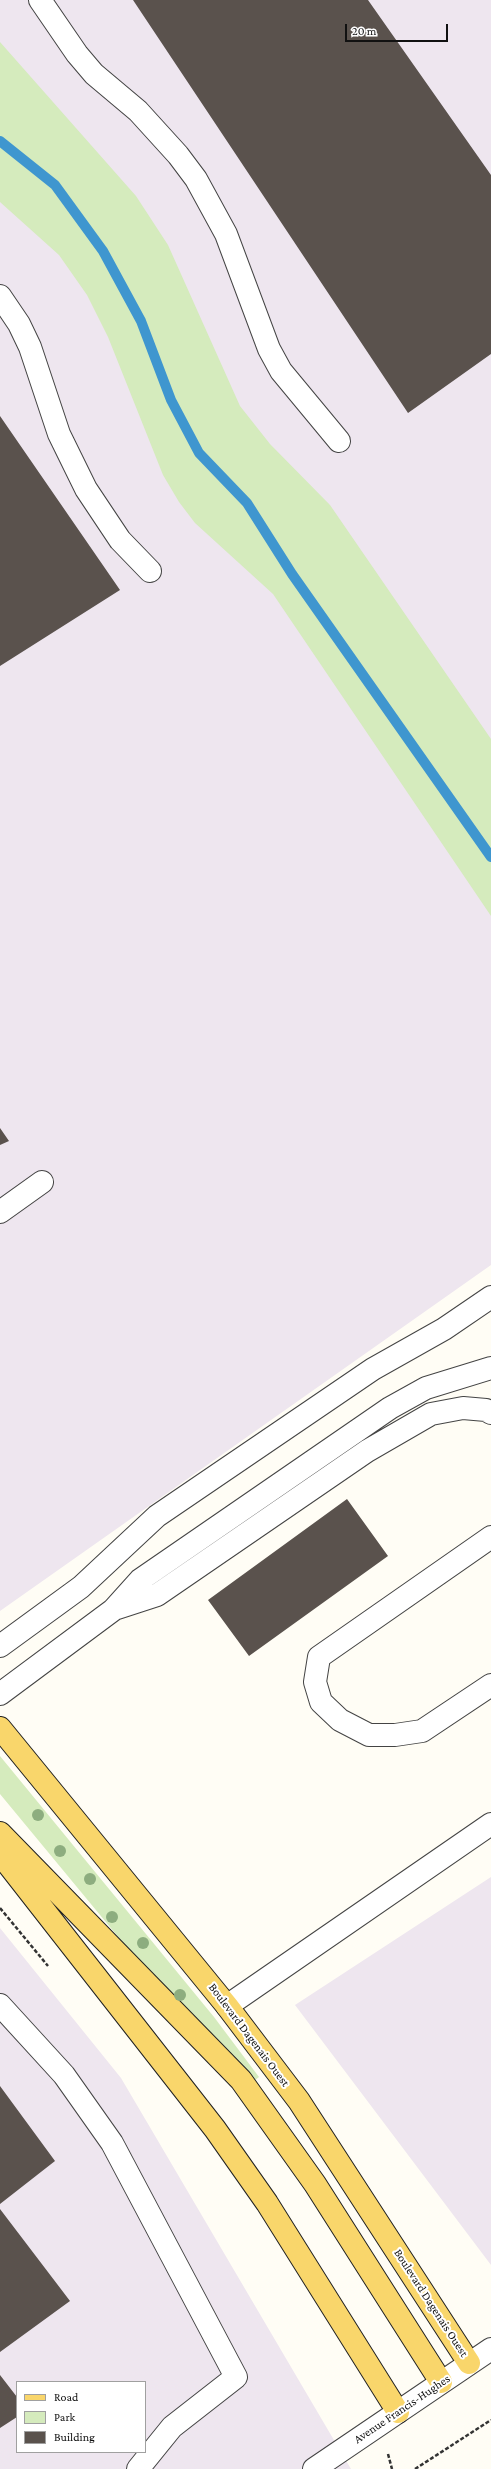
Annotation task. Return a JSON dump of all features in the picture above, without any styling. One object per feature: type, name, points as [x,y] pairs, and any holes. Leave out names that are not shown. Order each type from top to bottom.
[{"type":"main road","name":"Boulevard Dagenais Ouest","points":[[0,1728],[227,2006],[323,2136],[469,2363]]},
{"type":"main road","points":[[0,1833],[241,2080],[315,2184],[442,2382]]},
{"type":"main road","points":[[0,1854],[215,2129],[267,2203],[398,2412]]},
{"type":"street","points":[[40,0],[81,59],[94,74],[138,111],[178,155],[196,179],[226,234],[269,349],[281,371],[338,441]]},
{"type":"street","points":[[0,296],[19,324],[30,347],[59,434],[86,489],[120,540],[150,571]]},
{"type":"street","points":[[0,1212],[42,1182]]},
{"type":"street","points":[[0,1646],[81,1587],[157,1516],[373,1369],[444,1329],[491,1297]]},
{"type":"street","points":[[0,1694],[113,1610],[140,1580],[390,1408],[426,1388],[491,1368]]},
{"type":"street","points":[[113,1610],[157,1595],[367,1451],[431,1414],[463,1408],[486,1410],[491,1413]]},
{"type":"street","points":[[491,1537],[319,1657],[315,1682],[321,1702],[340,1720],[369,1735],[395,1735],[422,1731],[491,1684]]},
{"type":"street","points":[[227,2006],[491,1824]]},
{"type":"street","points":[[0,2005],[64,2075],[112,2142],[236,2377],[172,2428],[138,2469]]},
{"type":"street","name":"Avenue Francis-Hughes","points":[[314,2469],[491,2349]]},
{"type":"path","points":[[0,1908],[52,1972]]},
{"type":"path","points":[[415,2469],[491,2420]]},
{"type":"shaded area","points":[[0,0],[491,0],[491,1265],[0,1611]]},
{"type":"shaded area","points":[[491,1877],[491,2265],[295,2005]]},
{"type":"shaded area","points":[[0,1928],[121,2078],[351,2469],[0,2469]]},
{"type":"green space","points":[[0,42],[136,196],[168,245],[240,406],[270,444],[330,505],[491,739],[491,916],[273,594],[195,523],[179,502],[163,475],[108,337],[87,295],[59,255],[0,202]]},
{"type":"green space","points":[[0,1756],[214,2017],[259,2077],[254,2081],[148,1973],[0,1794]]},
{"type":"building","points":[[133,0],[368,0],[491,175],[491,354],[408,413]]},
{"type":"building","points":[[0,416],[120,590],[0,666]]},
{"type":"building","points":[[0,1128],[9,1141],[0,1145]]},
{"type":"building","points":[[347,1499],[388,1556],[249,1656],[208,1600]]},
{"type":"building","points":[[0,2086],[55,2161],[0,2204]]},
{"type":"building","points":[[0,2209],[70,2301],[0,2352]]},
{"type":"building","points":[[0,2375],[16,2396],[16,2418],[0,2428]]},
{"type":"waterway","points":[[0,141],[55,185],[103,251],[141,321],[171,400],[199,453],[247,503],[292,574],[491,857]]}]
